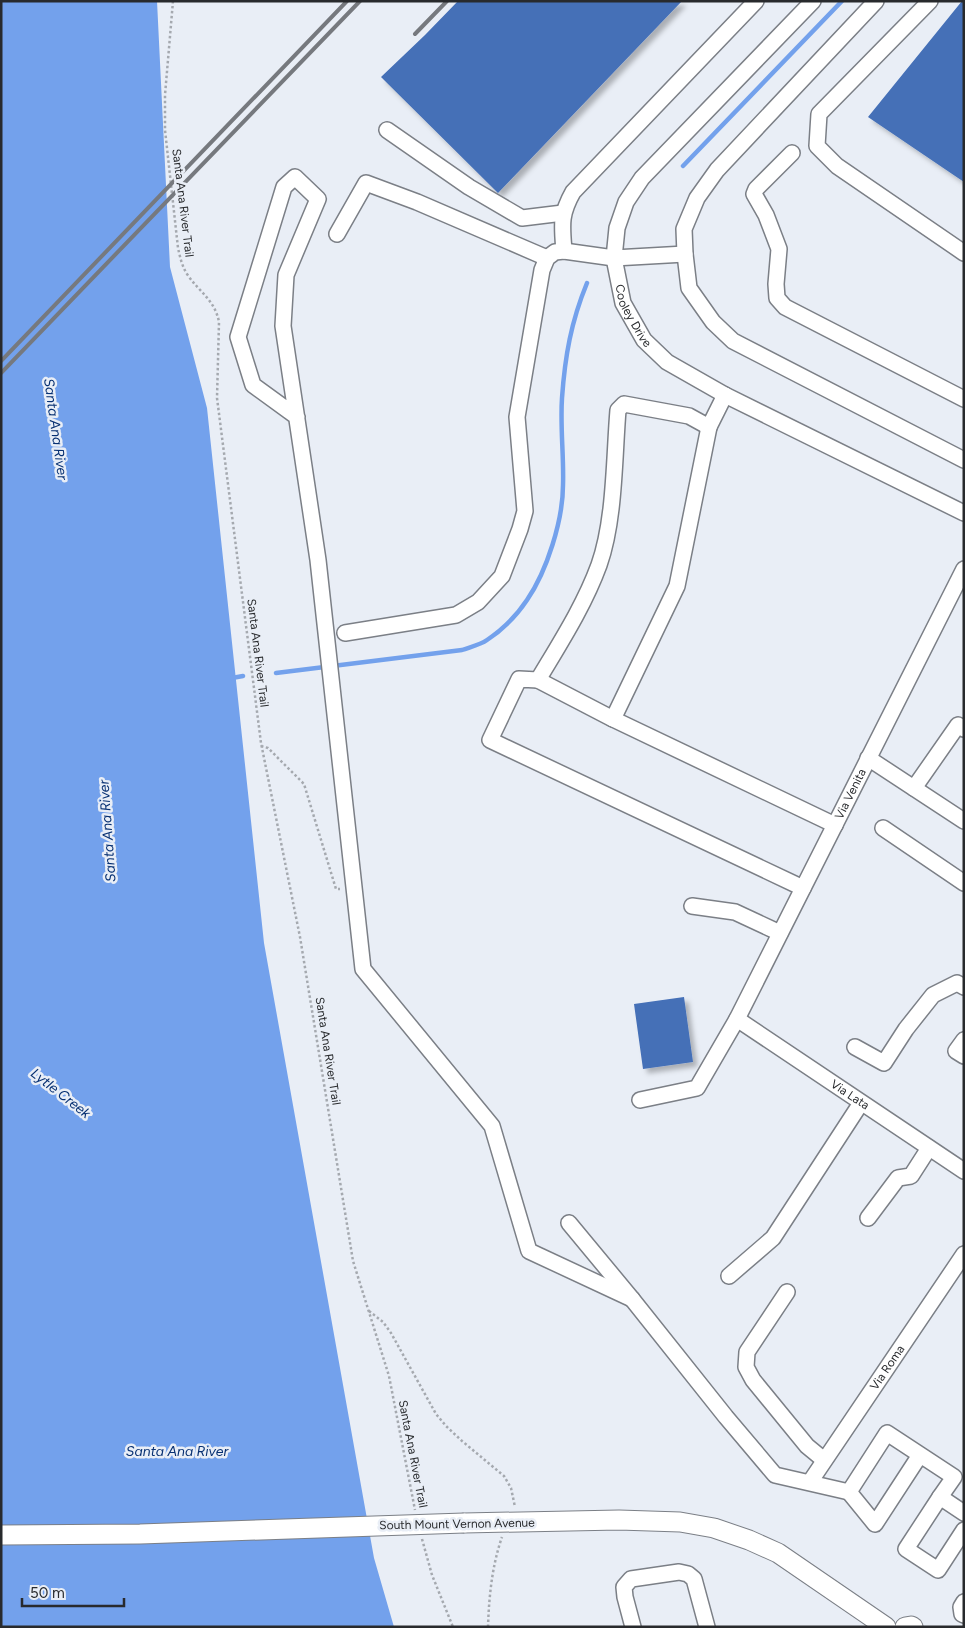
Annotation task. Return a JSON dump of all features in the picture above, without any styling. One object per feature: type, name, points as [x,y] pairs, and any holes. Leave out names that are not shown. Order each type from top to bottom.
[{"type":"main road","name":"South Mount Vernon Avenue","points":[[1,1536],[140,1534],[507,1522],[619,1520],[680,1522],[714,1528],[749,1540],[778,1553],[886,1627]]},
{"type":"main road","points":[[905,1627],[913,1627]]},
{"type":"street","points":[[564,251],[563,213],[573,192],[756,1]]},
{"type":"street","name":"Cooley Drive","points":[[813,1],[642,178],[626,202],[617,228],[614,258],[622,303],[644,340],[667,362],[725,394],[964,513]]},
{"type":"street","points":[[876,1],[717,170],[697,198],[684,229],[685,254],[690,288],[713,322],[732,341],[964,460]]},
{"type":"street","points":[[930,1],[819,114],[817,146],[837,166],[964,253]]},
{"type":"street","points":[[387,130],[438,164],[468,187],[522,218],[563,213]]},
{"type":"street","points":[[792,153],[756,189],[754,194],[766,215],[779,249],[776,284],[777,298],[785,307],[964,399]]},
{"type":"street","points":[[297,417],[253,384],[238,337],[284,187],[295,177],[318,199],[286,275],[283,326],[297,417],[318,560],[363,969],[492,1126],[529,1251],[632,1299]]},
{"type":"street","points":[[337,234],[366,182],[547,258]]},
{"type":"street","points":[[346,633],[456,615],[478,602],[502,576],[525,511],[517,417],[542,270],[547,258],[555,252],[564,251],[614,258],[685,254]]},
{"type":"street","points":[[613,719],[677,586],[709,427],[725,394]]},
{"type":"street","points":[[538,680],[577,615],[599,564],[610,517],[618,410],[624,404],[689,416],[709,427]]},
{"type":"street","name":"Via Venita","points":[[640,1100],[697,1088],[737,1019],[964,569]]},
{"type":"street","points":[[803,888],[490,740],[520,679],[538,680],[613,719],[835,825]]},
{"type":"street","points":[[914,788],[958,725],[964,730]]},
{"type":"street","points":[[868,758],[964,822]]},
{"type":"street","points":[[883,828],[964,882]]},
{"type":"street","points":[[692,906],[735,912],[780,934]]},
{"type":"street","points":[[855,1047],[884,1063],[906,1029],[933,995],[961,981]]},
{"type":"street","name":"Via Lata","points":[[737,1019],[964,1171]]},
{"type":"street","points":[[964,1040],[956,1051],[964,1056]]},
{"type":"street","points":[[729,1276],[773,1238],[862,1103]]},
{"type":"street","points":[[868,1218],[898,1178],[911,1176],[930,1148]]},
{"type":"street","points":[[569,1223],[775,1475],[849,1492],[875,1524],[920,1454]]},
{"type":"street","name":"Via Roma","points":[[810,1482],[964,1254]]},
{"type":"street","points":[[787,1292],[746,1352],[746,1366],[753,1380],[807,1446],[824,1460]]},
{"type":"street","points":[[849,1492],[887,1433],[954,1476],[906,1549],[938,1570],[964,1530]]},
{"type":"street","points":[[940,1497],[964,1513]]},
{"type":"street","points":[[633,1627],[624,1587],[631,1579],[679,1572],[688,1574],[694,1579],[707,1627]]},
{"type":"street","points":[[964,1602],[961,1607],[962,1614],[964,1615]]},
{"type":"path","name":"Santa Ana River Trail","points":[[173,1],[165,95],[165,130],[178,248],[182,265],[213,305],[219,322],[217,398],[261,746],[300,937],[353,1261],[389,1376],[416,1518]]},
{"type":"path","points":[[261,746],[268,748],[304,784],[336,889],[344,888]]},
{"type":"path","name":"Santa Ana River Trail","points":[[369,1311],[391,1333],[436,1414],[446,1426],[504,1476],[512,1488],[515,1507],[507,1522],[498,1550],[492,1578],[488,1627]]},
{"type":"path","points":[[420,1535],[432,1575],[452,1627]]},
{"type":"water","name":"Santa Ana River","points":[[1,1],[157,1],[170,267],[207,408],[264,943],[374,1558],[394,1627],[1,1627]]},
{"type":"building","points":[[458,1],[682,1],[498,193],[381,77]]},
{"type":"building","points":[[962,1],[964,1],[964,182],[868,117]]},
{"type":"building","points":[[684,997],[693,1062],[643,1069],[634,1004]]},
{"type":"waterway","points":[[683,166],[842,1]]},
{"type":"waterway","points":[[276,673],[462,650],[487,640],[504,627],[519,611],[541,575],[557,529],[562,499],[562,398],[565,368],[573,325],[587,283]]},
{"type":"waterway","points":[[232,678],[243,676]]},
{"type":"railway","points":[[1,361],[347,1]]},
{"type":"railway","points":[[1,373],[360,1]]},
{"type":"railway","points":[[415,34],[447,1]]},
{"type":"water label","name":"Lytle Creek","points":[[61,1093]]}]
